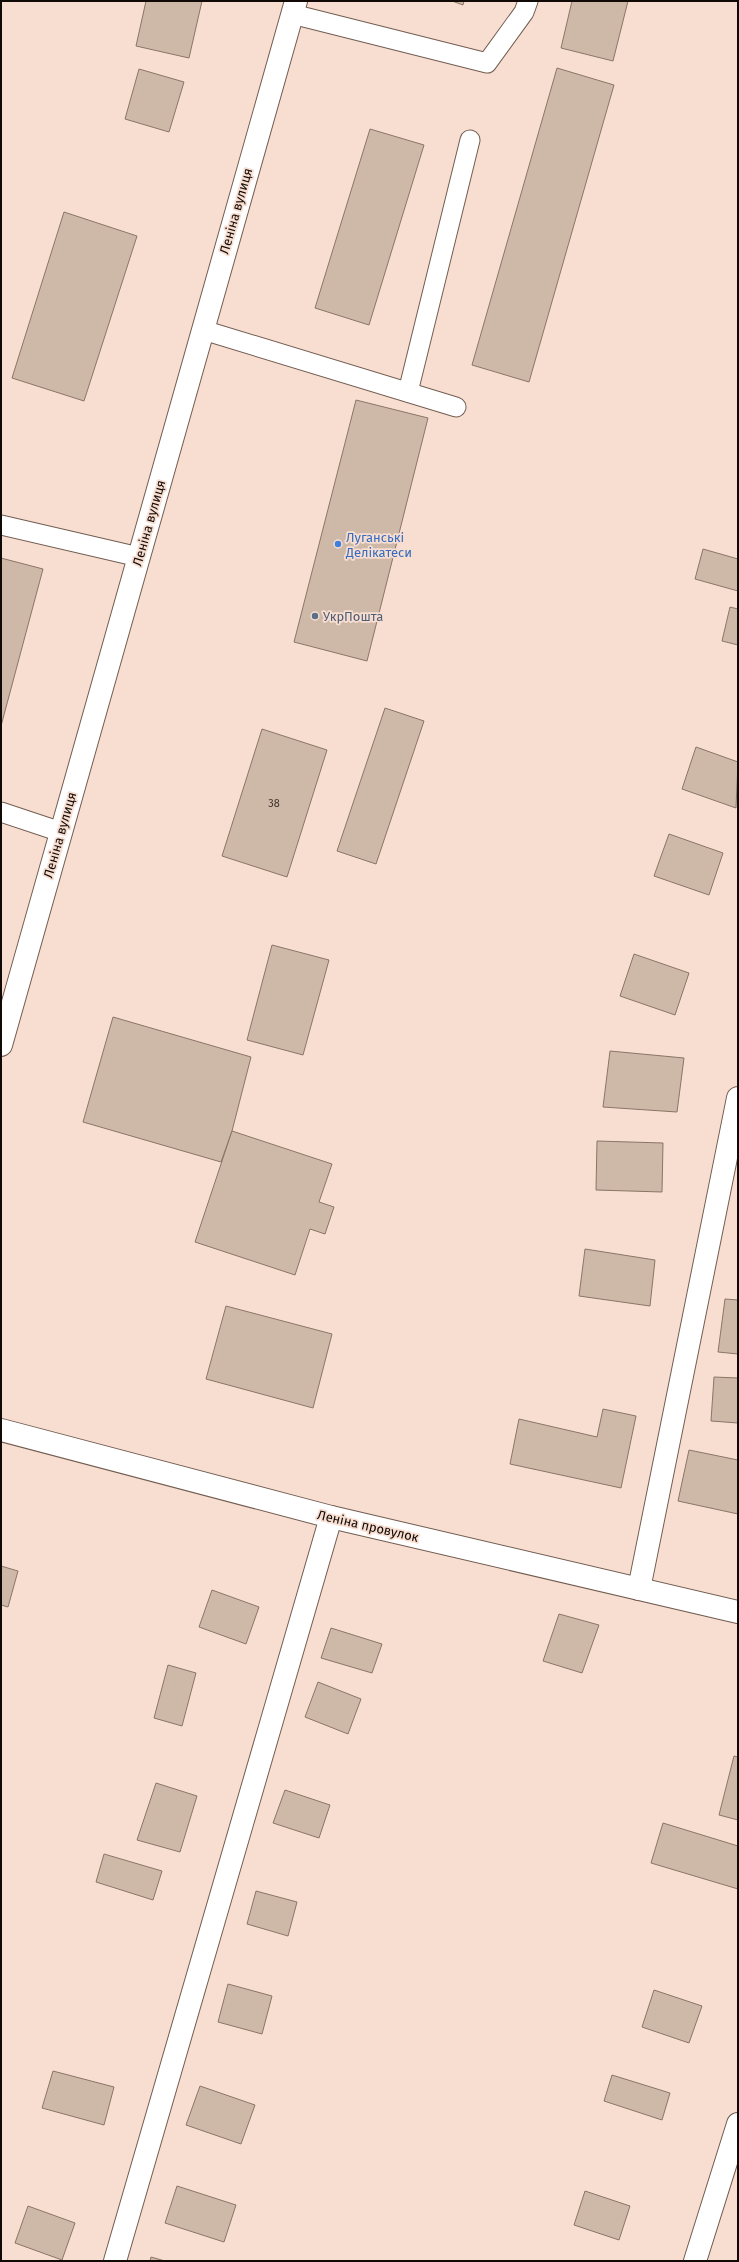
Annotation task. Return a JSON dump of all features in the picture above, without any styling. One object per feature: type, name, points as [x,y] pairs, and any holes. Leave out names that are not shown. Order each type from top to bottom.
[{"type":"street","name":"Леніна вулиця","points":[[1,1045],[294,7]]},
{"type":"street","points":[[639,1589],[738,1098]]},
{"type":"street","name":"Леніна провулок","points":[[1,1430],[331,1517],[738,1612]]},
{"type":"street","points":[[115,2261],[331,1517]]},
{"type":"street","points":[[695,2261],[738,2124]]},
{"type":"lane","points":[[294,7],[487,63],[524,12],[528,1]]},
{"type":"lane","points":[[408,392],[470,140]]},
{"type":"lane","points":[[203,330],[456,407]]},
{"type":"lane","points":[[1,525],[139,557]]},
{"type":"lane","points":[[1,812],[61,832]]},
{"type":"building","points":[[146,1],[202,1],[189,58],[136,46]]},
{"type":"building","points":[[452,1],[464,1],[463,5]]},
{"type":"building","points":[[572,1],[628,1],[613,61],[561,48]]},
{"type":"building","points":[[557,68],[614,85],[529,382],[472,365]]},
{"type":"building","points":[[139,69],[184,82],[169,132],[125,119]]},
{"type":"building","points":[[370,129],[424,145],[369,325],[315,308]]},
{"type":"building","points":[[64,212],[137,236],[84,401],[12,378]]},
{"type":"building","points":[[356,400],[428,418],[367,661],[294,642]]},
{"type":"building","points":[[703,549],[738,559],[738,591],[695,579]]},
{"type":"building","points":[[1,558],[43,569],[1,726]]},
{"type":"building","points":[[730,607],[738,609],[738,645],[722,641]]},
{"type":"building","points":[[385,708],[424,721],[376,864],[337,851]]},
{"type":"building","points":[[262,729],[327,750],[287,877],[222,856]]},
{"type":"building","points":[[696,747],[738,762],[736,808],[682,789]]},
{"type":"building","points":[[669,834],[723,853],[709,895],[654,876]]},
{"type":"building","points":[[272,945],[329,960],[303,1055],[247,1040]]},
{"type":"building","points":[[634,954],[689,973],[675,1015],[620,996]]},
{"type":"building","points":[[113,1017],[251,1057],[232,1131],[221,1162],[83,1122]]},
{"type":"building","points":[[610,1051],[684,1058],[677,1112],[603,1107]]},
{"type":"building","points":[[232,1131],[332,1164],[319,1202],[334,1207],[325,1234],[310,1229],[295,1275],[195,1242]]},
{"type":"building","points":[[597,1141],[663,1143],[662,1192],[596,1190]]},
{"type":"building","points":[[585,1249],[655,1260],[650,1306],[579,1296]]},
{"type":"building","points":[[725,1299],[738,1300],[738,1354],[718,1352]]},
{"type":"building","points":[[226,1306],[332,1334],[313,1408],[206,1379]]},
{"type":"building","points":[[714,1377],[738,1378],[738,1423],[711,1421]]},
{"type":"building","points":[[603,1409],[636,1416],[621,1488],[510,1464],[519,1419],[597,1437]]},
{"type":"building","points":[[689,1450],[738,1460],[738,1514],[678,1501]]},
{"type":"building","points":[[1,1566],[18,1571],[8,1607],[1,1605]]},
{"type":"building","points":[[212,1590],[259,1607],[246,1644],[199,1627]]},
{"type":"building","points":[[559,1614],[599,1625],[582,1673],[543,1661]]},
{"type":"building","points":[[331,1628],[382,1644],[372,1673],[321,1658]]},
{"type":"building","points":[[168,1665],[196,1673],[182,1726],[154,1718]]},
{"type":"building","points":[[318,1682],[361,1699],[348,1734],[305,1717]]},
{"type":"building","points":[[734,1756],[738,1757],[738,1820],[719,1815]]},
{"type":"building","points":[[156,1783],[197,1796],[180,1852],[137,1840]]},
{"type":"building","points":[[285,1790],[330,1805],[319,1838],[273,1823]]},
{"type":"building","points":[[663,1823],[738,1846],[738,1889],[651,1863]]},
{"type":"building","points":[[104,1854],[162,1871],[153,1900],[96,1882]]},
{"type":"building","points":[[256,1891],[297,1902],[288,1936],[247,1924]]},
{"type":"building","points":[[228,1984],[272,1996],[262,2034],[218,2022]]},
{"type":"building","points":[[654,1990],[702,2006],[689,2043],[642,2027]]},
{"type":"building","points":[[53,2071],[114,2087],[104,2125],[42,2108]]},
{"type":"building","points":[[612,2075],[670,2093],[662,2120],[604,2101]]},
{"type":"building","points":[[200,2086],[255,2105],[241,2144],[186,2125]]},
{"type":"building","points":[[177,2186],[236,2205],[224,2242],[165,2223]]},
{"type":"building","points":[[585,2191],[630,2206],[619,2240],[574,2225]]},
{"type":"building","points":[[28,2206],[75,2223],[62,2260],[15,2243]]},
{"type":"building","points":[[151,2257],[165,2261],[150,2261]]},
{"type":"place","name":"Луганські Делікатеси","points":[[338,544]]},
{"type":"place","name":"УкрПошта","points":[[315,616]]}]
